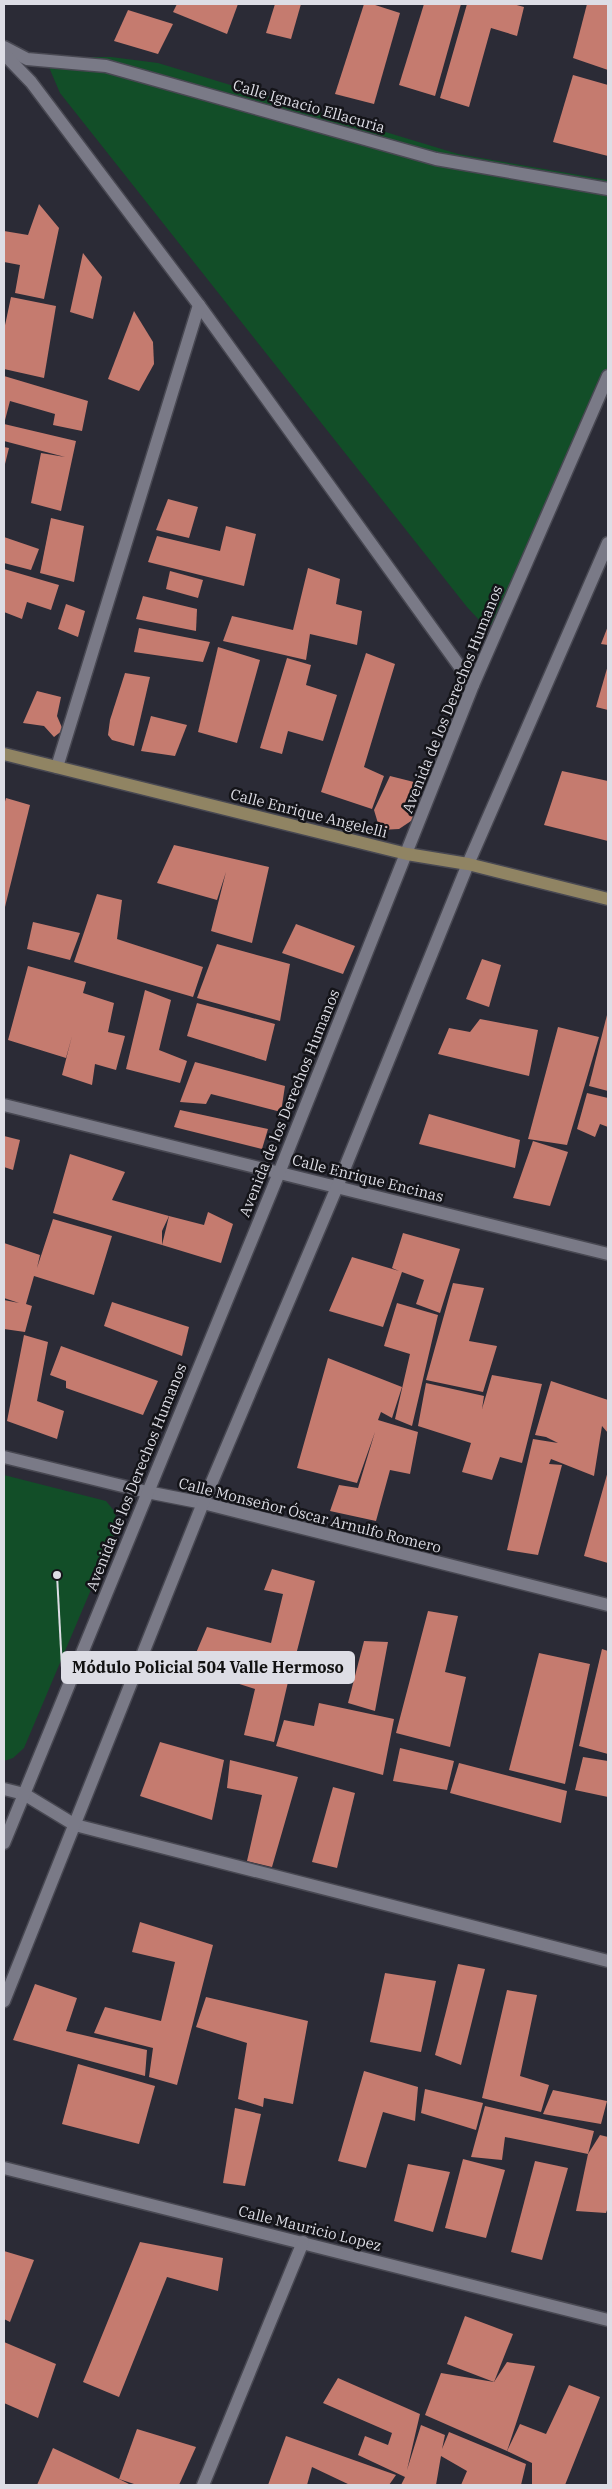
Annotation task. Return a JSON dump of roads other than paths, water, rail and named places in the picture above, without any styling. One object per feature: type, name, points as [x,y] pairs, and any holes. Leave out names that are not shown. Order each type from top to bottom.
[{"type":"street","name":"Calle Ignacio Ellacuria","points":[[4,47],[27,59],[106,66],[436,159],[608,189]]},
{"type":"street","points":[[4,54],[31,82],[199,305],[473,685]]},
{"type":"street","points":[[57,768],[199,305]]},
{"type":"street","name":"Avenida de los Derechos Humanos","points":[[4,1843],[146,1492],[279,1173],[473,685],[608,376]]},
{"type":"street","points":[[4,2001],[204,1503],[337,1187],[468,864],[607,547]]},
{"type":"street","name":"Calle Enrique Angelelli","points":[[4,754],[407,854],[468,864],[608,899]]},
{"type":"street","name":"Calle Enrique Encinas","points":[[4,1105],[608,1254]]},
{"type":"street","name":"Calle Monseñor Óscar Arnulfo Romero","points":[[4,1457],[146,1492],[204,1503],[608,1605]]},
{"type":"street","points":[[4,1789],[24,1794],[75,1825],[608,1961]]},
{"type":"street","name":"Calle Mauricio Lopez","points":[[4,2168],[608,2320]]},
{"type":"street","points":[[203,2485],[303,2242]]},
{"type":"place","name":"Módulo Policial 504 Valle Hermoso","points":[[57,1575]]}]
